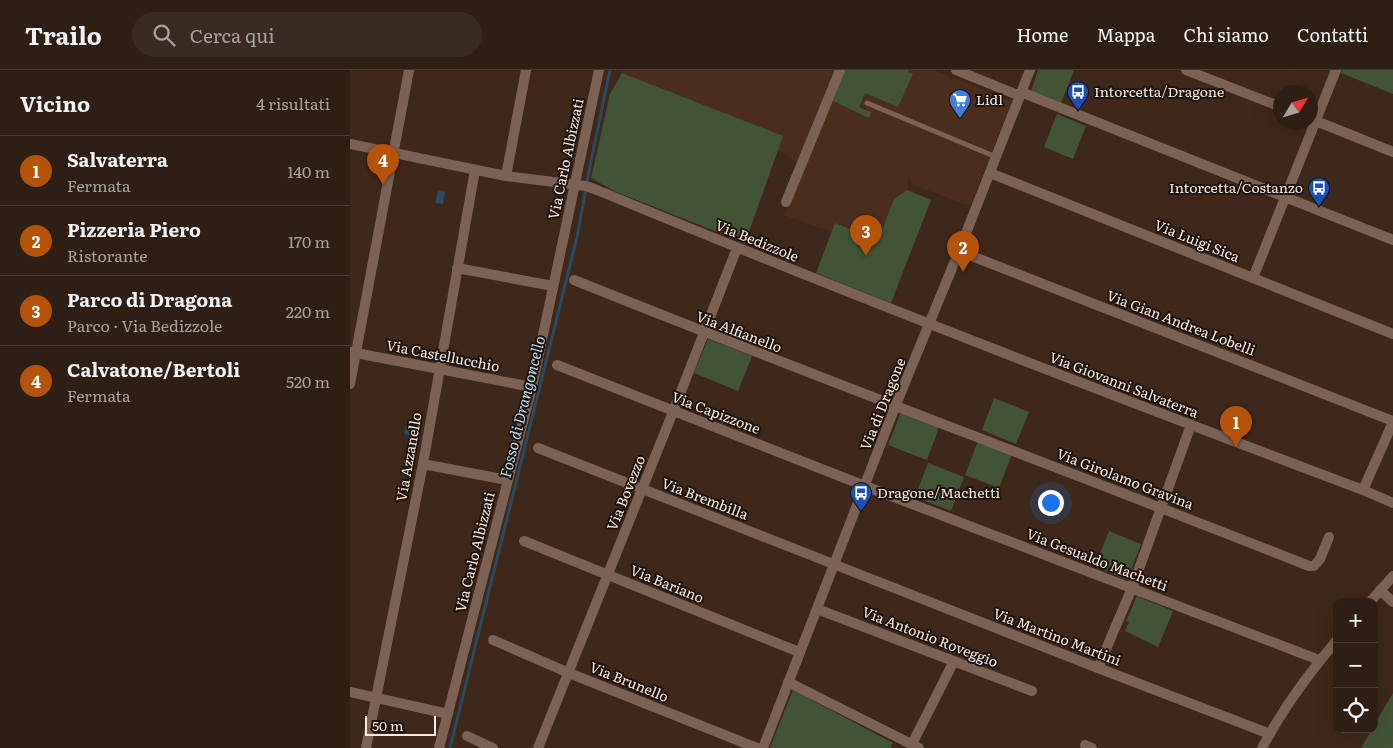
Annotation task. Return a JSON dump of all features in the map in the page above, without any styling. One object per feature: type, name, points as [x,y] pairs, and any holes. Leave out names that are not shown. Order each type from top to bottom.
[{"type":"street","points":[[350,384],[353,352],[409,70]]},
{"type":"street","points":[[506,176],[526,70]]},
{"type":"street","name":"Via Carlo Albizzati","points":[[439,748],[532,387],[599,70]]},
{"type":"street","points":[[786,202],[840,70]]},
{"type":"street","points":[[956,70],[1393,240]]},
{"type":"street","name":"Via di Dragone","points":[[763,748],[895,407],[1030,70]]},
{"type":"street","points":[[1186,70],[1273,104]]},
{"type":"street","points":[[1318,109],[1336,70]]},
{"type":"street","points":[[1318,122],[1393,152]]},
{"type":"street","points":[[1253,278],[1309,130]]},
{"type":"street","name":"Via Bedizzole","points":[[350,144],[506,176],[586,186],[929,325]]},
{"type":"street","name":"Via Azzanello","points":[[366,748],[423,464],[476,170]]},
{"type":"street","name":"Via Luigi Sica","points":[[990,173],[1393,334]]},
{"type":"street","name":"Via Bovezzo","points":[[538,748],[737,248]]},
{"type":"street","name":"Via Gian Andrea Lobelli","points":[[959,251],[1393,422]]},
{"type":"street","points":[[457,268],[553,286]]},
{"type":"street","name":"Via Alfianello","points":[[574,280],[895,407]]},
{"type":"street","name":"Via Giovanni Salvaterra","points":[[929,325],[1393,503]]},
{"type":"street","name":"Via Castellucchio","points":[[353,352],[532,387]]},
{"type":"street","name":"Via Capizzone","points":[[557,364],[673,412],[865,486]]},
{"type":"street","name":"Via Girolamo Gravina","points":[[895,407],[1312,566],[1318,562],[1329,537]]},
{"type":"street","points":[[1363,490],[1393,422]]},
{"type":"street","points":[[1098,668],[1132,588],[1191,425]]},
{"type":"street","name":"Via Brembilla","points":[[538,448],[835,564]]},
{"type":"street","points":[[423,464],[508,480]]},
{"type":"street","name":"Via Gesualdo Machetti","points":[[865,486],[1319,660]]},
{"type":"street","name":"Via Bariano","points":[[524,541],[799,652]]},
{"type":"street","name":"Via Martino Martini","points":[[835,564],[1270,734]]},
{"type":"street","points":[[1373,598],[1393,576]]},
{"type":"street","points":[[1380,590],[1393,602]]},
{"type":"street","name":"Via Antonio Roveggio","points":[[817,609],[1032,691]]},
{"type":"street","name":"Via Brunello","points":[[493,640],[569,673],[757,748]]},
{"type":"street","points":[[1262,748],[1319,660],[1334,643]]},
{"type":"street","points":[[788,682],[916,746],[954,661]]},
{"type":"street","points":[[350,692],[448,714]]},
{"type":"street","points":[[467,736],[493,748]]},
{"type":"lane","points":[[868,103],[996,158]]},
{"type":"shaded area","points":[[623,70],[834,70],[797,162],[778,150],[782,136],[622,73]]},
{"type":"shaded area","points":[[909,70],[933,70],[1012,101],[970,206],[913,185],[909,177],[907,190],[894,199],[878,240],[836,223],[832,232],[784,215],[833,101],[868,117],[859,107],[865,92],[912,74],[908,72]]},
{"type":"green space","points":[[845,70],[909,70],[908,72],[913,74],[898,107],[865,93],[859,107],[871,112],[869,118],[833,101]]},
{"type":"green space","points":[[1038,70],[1074,70],[1061,103],[1031,91]]},
{"type":"green space","points":[[1342,70],[1393,70],[1393,94],[1341,73]]},
{"type":"green space","points":[[622,73],[783,136],[745,243],[614,191],[591,178],[610,94]]},
{"type":"green space","points":[[1057,114],[1086,126],[1073,159],[1044,147]]},
{"type":"green space","points":[[907,190],[931,200],[891,303],[816,273],[835,223],[878,240],[894,199]]},
{"type":"green space","points":[[708,339],[752,356],[738,391],[694,373]]},
{"type":"green space","points":[[994,398],[1029,412],[1016,444],[982,430]]},
{"type":"green space","points":[[901,412],[939,427],[927,460],[888,445]]},
{"type":"green space","points":[[978,441],[1012,454],[999,488],[965,475]]},
{"type":"green space","points":[[928,463],[964,477],[951,511],[915,497]]},
{"type":"green space","points":[[1109,531],[1141,544],[1127,580],[1095,566]]},
{"type":"green space","points":[[1137,596],[1173,611],[1158,647],[1125,631],[1129,622],[1126,621]]},
{"type":"green space","points":[[793,690],[893,743],[890,748],[770,748]]},
{"type":"green space","points":[[1393,693],[1393,748],[1361,748],[1370,733],[1378,733],[1378,718]]},
{"type":"water","points":[[438,190],[445,191],[443,204],[435,203]]},
{"type":"water","points":[[406,426],[417,427],[415,436],[404,434]]},
{"type":"waterway","name":"Fosso di Drangoncello","points":[[450,748],[577,237],[610,70]]},
{"type":"place","name":"Intorcetta/Dragone","points":[[1078,111]]},
{"type":"place","name":"Lidl","points":[[960,119]]},
{"type":"place","name":"Calvatone/Bertoli","points":[[383,185]]},
{"type":"place","name":"Intorcetta/Costanzo","points":[[1319,207]]},
{"type":"place","name":"Parco di Dragona","points":[[866,256]]},
{"type":"place","name":"Pizzeria Piero","points":[[963,272]]},
{"type":"place","name":"Salvaterra","points":[[1236,447]]},
{"type":"place","name":"Dragone/Machetti","points":[[861,512]]}]
